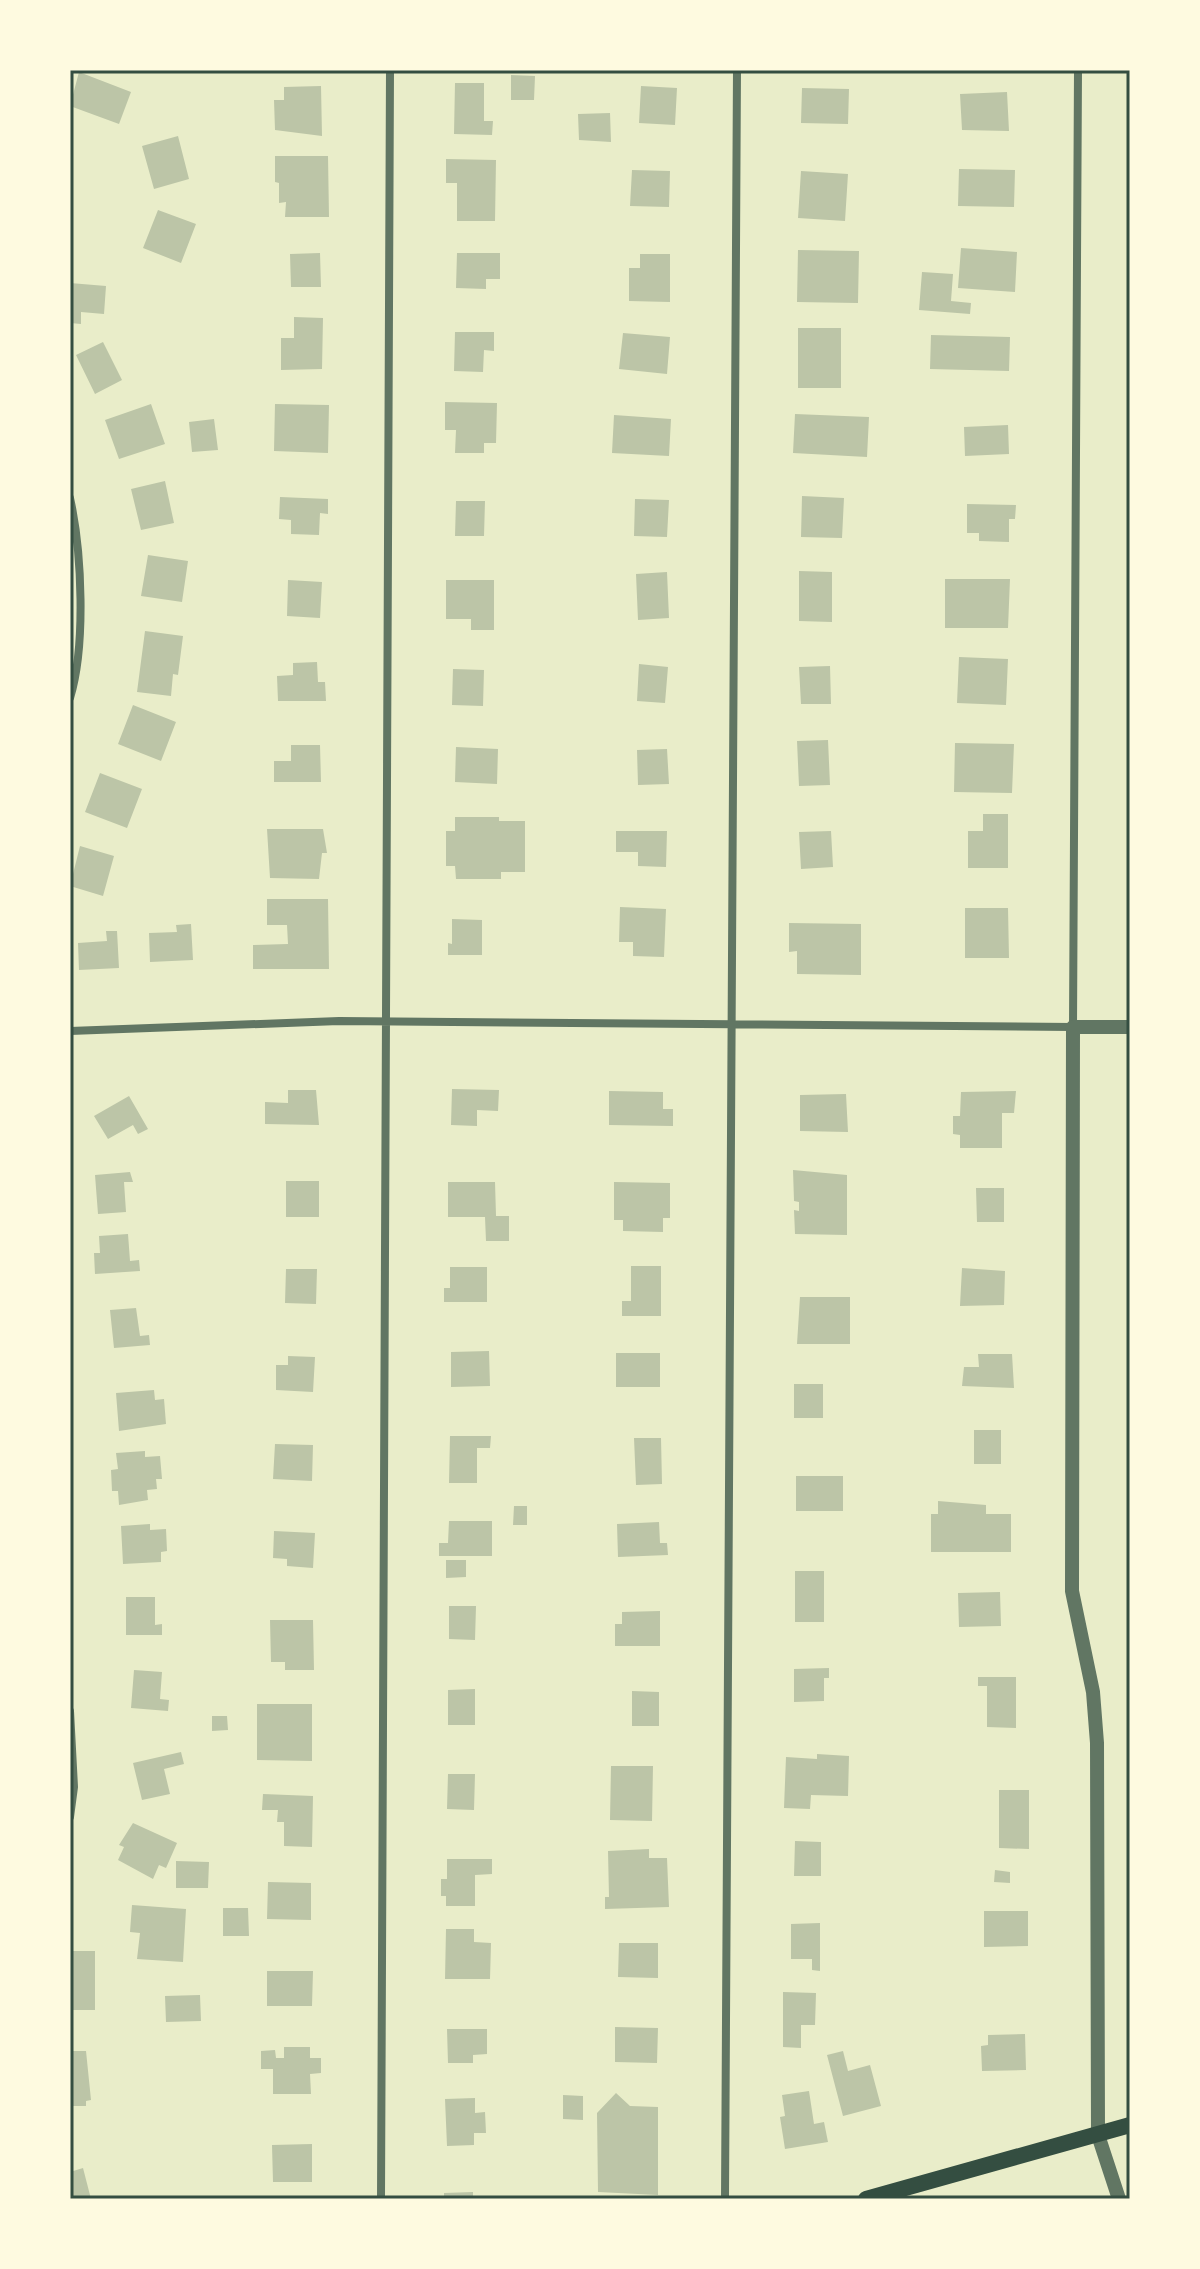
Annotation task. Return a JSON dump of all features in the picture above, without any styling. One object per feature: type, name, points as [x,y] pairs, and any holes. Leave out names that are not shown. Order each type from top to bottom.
[{"type":"main road","points":[[866,2199],[1130,2125]]},
{"type":"street","points":[[381,2199],[390,70]]},
{"type":"street","points":[[725,2199],[737,70]]},
{"type":"street","points":[[1078,70],[1072,1591],[1093,1692],[1097,1743],[1098,2135],[1119,2199]]},
{"type":"street","points":[[70,498],[78,542],[78,649],[70,698]]},
{"type":"street","points":[[70,1031],[180,1024],[386,1022],[1130,1027]]},
{"type":"street","points":[[70,1711],[74,1787],[70,1817]]},
{"type":"building","points":[[79,72],[131,92],[119,124],[70,106]]},
{"type":"building","points":[[511,75],[535,76],[534,100],[511,100]]},
{"type":"building","points":[[455,83],[484,83],[484,121],[493,121],[492,135],[454,134]]},
{"type":"building","points":[[321,86],[322,136],[275,130],[274,100],[284,100],[284,87]]},
{"type":"building","points":[[641,86],[677,88],[675,125],[639,123]]},
{"type":"building","points":[[802,88],[849,89],[848,124],[801,123]]},
{"type":"building","points":[[1007,92],[1009,131],[962,130],[960,94]]},
{"type":"building","points":[[610,113],[611,142],[579,140],[578,114]]},
{"type":"building","points":[[178,136],[189,179],[154,189],[142,146]]},
{"type":"building","points":[[275,156],[328,156],[329,217],[285,217],[286,202],[279,203],[279,183],[275,182]]},
{"type":"building","points":[[446,159],[496,160],[495,221],[457,221],[457,183],[446,183]]},
{"type":"building","points":[[959,169],[1015,170],[1014,207],[958,206]]},
{"type":"building","points":[[632,170],[670,171],[669,207],[630,206]]},
{"type":"building","points":[[801,171],[848,174],[845,221],[798,218]]},
{"type":"building","points":[[158,210],[196,224],[181,263],[143,248]]},
{"type":"building","points":[[961,248],[1017,252],[1015,292],[958,288]]},
{"type":"building","points":[[798,250],[859,251],[858,303],[797,302]]},
{"type":"building","points":[[320,253],[321,287],[291,287],[290,254]]},
{"type":"building","points":[[457,253],[500,253],[500,279],[486,279],[486,289],[456,288]]},
{"type":"building","points":[[640,254],[670,254],[670,302],[629,301],[629,268],[640,268]]},
{"type":"building","points":[[922,272],[953,274],[951,301],[971,303],[970,314],[919,310]]},
{"type":"building","points":[[70,283],[106,286],[104,314],[81,312],[81,324],[70,323]]},
{"type":"building","points":[[294,317],[323,318],[322,369],[281,370],[281,338],[294,338]]},
{"type":"building","points":[[798,328],[841,328],[841,388],[798,388]]},
{"type":"building","points":[[455,332],[494,332],[494,351],[484,350],[483,372],[454,371]]},
{"type":"building","points":[[623,333],[670,337],[667,374],[619,369]]},
{"type":"building","points":[[931,335],[1010,337],[1009,371],[930,369]]},
{"type":"building","points":[[103,342],[122,380],[95,394],[76,355]]},
{"type":"building","points":[[445,402],[497,403],[496,443],[484,443],[484,453],[455,453],[456,430],[445,430]]},
{"type":"building","points":[[151,404],[165,444],[119,459],[105,420]]},
{"type":"building","points":[[275,404],[329,405],[328,453],[274,451]]},
{"type":"building","points":[[795,414],[869,417],[867,457],[793,453]]},
{"type":"building","points":[[614,415],[671,419],[669,456],[612,453]]},
{"type":"building","points":[[214,419],[218,450],[192,452],[189,422]]},
{"type":"building","points":[[1008,425],[1009,454],[965,456],[964,427]]},
{"type":"building","points":[[165,481],[174,523],[141,530],[131,489]]},
{"type":"building","points":[[802,496],[844,498],[842,538],[801,537]]},
{"type":"building","points":[[280,497],[328,499],[328,514],[320,513],[319,535],[291,534],[291,520],[279,519]]},
{"type":"building","points":[[635,499],[669,500],[667,537],[634,536]]},
{"type":"building","points":[[456,501],[485,501],[484,536],[455,536]]},
{"type":"building","points":[[967,504],[1016,505],[1015,519],[1009,519],[1009,542],[979,541],[979,533],[967,533]]},
{"type":"building","points":[[148,555],[188,561],[182,602],[141,596]]},
{"type":"building","points":[[799,571],[832,572],[832,622],[799,621]]},
{"type":"building","points":[[667,572],[669,618],[638,620],[636,574]]},
{"type":"building","points":[[945,579],[1010,579],[1008,628],[945,628]]},
{"type":"building","points":[[288,580],[322,582],[320,618],[287,616]]},
{"type":"building","points":[[446,580],[494,580],[494,630],[471,630],[471,619],[446,619]]},
{"type":"building","points":[[145,631],[183,636],[178,675],[173,674],[171,696],[137,692]]},
{"type":"building","points":[[959,657],[1008,659],[1006,705],[957,703]]},
{"type":"building","points":[[317,662],[318,682],[325,682],[326,701],[278,701],[277,676],[293,675],[293,663]]},
{"type":"building","points":[[639,664],[668,667],[665,703],[637,701]]},
{"type":"building","points":[[830,666],[831,704],[801,704],[799,667]]},
{"type":"building","points":[[453,669],[484,670],[483,706],[452,705]]},
{"type":"building","points":[[133,705],[176,722],[161,761],[118,744]]},
{"type":"building","points":[[828,740],[830,785],[799,786],[797,741]]},
{"type":"building","points":[[955,743],[1014,744],[1012,793],[954,792]]},
{"type":"building","points":[[291,745],[320,745],[321,782],[274,782],[274,761],[291,761]]},
{"type":"building","points":[[456,747],[498,749],[497,784],[455,782]]},
{"type":"building","points":[[667,749],[669,784],[638,785],[637,750]]},
{"type":"building","points":[[100,773],[142,789],[127,828],[85,812]]},
{"type":"building","points":[[983,814],[1008,814],[1008,868],[968,868],[968,831],[983,831]]},
{"type":"building","points":[[455,817],[499,817],[499,821],[525,821],[525,872],[501,872],[501,879],[456,879],[455,866],[446,866],[446,831],[455,831]]},
{"type":"building","points":[[267,829],[323,829],[327,853],[322,853],[319,879],[270,878]]},
{"type":"building","points":[[616,831],[667,831],[666,867],[638,866],[638,852],[616,852]]},
{"type":"building","points":[[831,831],[833,867],[801,869],[799,832]]},
{"type":"building","points":[[80,846],[114,856],[103,896],[70,886]]},
{"type":"building","points":[[267,899],[328,899],[329,969],[253,969],[253,945],[288,944],[287,925],[267,925]]},
{"type":"building","points":[[620,907],[666,909],[664,957],[633,956],[633,942],[619,942]]},
{"type":"building","points":[[965,908],[1008,908],[1009,958],[965,958]]},
{"type":"building","points":[[452,919],[482,920],[482,955],[448,955],[448,943],[452,944]]},
{"type":"building","points":[[789,923],[861,924],[861,975],[797,974],[797,951],[789,952]]},
{"type":"building","points":[[191,924],[193,960],[150,962],[149,933],[177,932],[176,925]]},
{"type":"building","points":[[106,931],[117,931],[119,968],[79,970],[78,943],[107,941]]},
{"type":"building","points":[[452,1089],[499,1090],[498,1111],[477,1110],[477,1126],[451,1125]]},
{"type":"building","points":[[288,1090],[316,1090],[319,1125],[265,1124],[265,1102],[288,1103]]},
{"type":"building","points":[[609,1091],[663,1092],[663,1109],[673,1109],[673,1126],[609,1125]]},
{"type":"building","points":[[1016,1091],[1014,1113],[1002,1113],[1002,1148],[960,1148],[960,1135],[953,1134],[953,1116],[960,1116],[961,1092]]},
{"type":"building","points":[[846,1094],[848,1132],[800,1131],[800,1095]]},
{"type":"building","points":[[129,1096],[148,1129],[138,1134],[133,1125],[108,1139],[94,1116]]},
{"type":"building","points":[[793,1170],[847,1175],[847,1235],[795,1234],[794,1210],[799,1211],[799,1202],[794,1201]]},
{"type":"building","points":[[130,1172],[133,1182],[124,1182],[126,1212],[98,1214],[95,1175]]},
{"type":"building","points":[[286,1181],[319,1181],[319,1217],[286,1217]]},
{"type":"building","points":[[448,1182],[495,1182],[496,1216],[509,1216],[509,1241],[486,1241],[485,1217],[448,1217]]},
{"type":"building","points":[[614,1182],[670,1183],[670,1218],[663,1218],[663,1232],[623,1231],[623,1220],[614,1220]]},
{"type":"building","points":[[976,1188],[1004,1188],[1004,1222],[977,1222]]},
{"type":"building","points":[[128,1234],[130,1261],[139,1260],[140,1271],[95,1274],[94,1253],[100,1253],[99,1236]]},
{"type":"building","points":[[631,1266],[661,1266],[661,1316],[622,1316],[622,1301],[631,1301]]},
{"type":"building","points":[[450,1267],[487,1267],[487,1302],[444,1302],[444,1288],[450,1288]]},
{"type":"building","points":[[962,1268],[1005,1271],[1004,1305],[960,1306]]},
{"type":"building","points":[[286,1269],[317,1269],[316,1304],[285,1303]]},
{"type":"building","points":[[800,1297],[850,1297],[850,1344],[797,1344]]},
{"type":"building","points":[[136,1308],[140,1336],[149,1335],[150,1345],[114,1348],[110,1310]]},
{"type":"building","points":[[489,1351],[490,1386],[451,1387],[451,1352]]},
{"type":"building","points":[[616,1353],[660,1353],[660,1387],[616,1387]]},
{"type":"building","points":[[978,1354],[1012,1354],[1014,1388],[962,1386],[964,1367],[979,1367]]},
{"type":"building","points":[[288,1356],[315,1357],[313,1392],[276,1390],[276,1365],[288,1365]]},
{"type":"building","points":[[794,1384],[823,1384],[823,1418],[794,1418]]},
{"type":"building","points":[[154,1390],[155,1400],[164,1399],[166,1424],[119,1431],[116,1393]]},
{"type":"building","points":[[974,1430],[1001,1430],[1001,1464],[974,1464]]},
{"type":"building","points":[[450,1436],[491,1436],[490,1448],[477,1448],[477,1483],[449,1483]]},
{"type":"building","points":[[634,1438],[661,1438],[662,1484],[636,1485]]},
{"type":"building","points":[[275,1444],[313,1445],[312,1481],[273,1479]]},
{"type":"building","points":[[145,1451],[145,1457],[160,1456],[162,1479],[156,1479],[157,1489],[147,1490],[148,1500],[119,1505],[118,1491],[112,1491],[111,1470],[118,1469],[116,1453]]},
{"type":"building","points":[[796,1476],[843,1476],[843,1511],[796,1511]]},
{"type":"building","points":[[938,1501],[986,1505],[986,1514],[1011,1514],[1011,1552],[931,1552],[931,1514],[938,1514]]},
{"type":"building","points":[[514,1506],[527,1506],[527,1525],[513,1525]]},
{"type":"building","points":[[449,1521],[492,1521],[492,1556],[439,1556],[439,1543],[448,1543]]},
{"type":"building","points":[[659,1522],[660,1543],[667,1543],[668,1555],[618,1557],[617,1524]]},
{"type":"building","points":[[150,1524],[150,1530],[166,1529],[167,1551],[161,1552],[161,1562],[123,1564],[121,1526]]},
{"type":"building","points":[[274,1531],[315,1533],[313,1568],[287,1566],[287,1559],[273,1558]]},
{"type":"building","points":[[446,1560],[466,1560],[466,1577],[446,1578]]},
{"type":"building","points":[[795,1571],[824,1571],[824,1622],[795,1622]]},
{"type":"building","points":[[1000,1592],[1001,1626],[959,1627],[958,1593]]},
{"type":"building","points":[[126,1597],[155,1597],[155,1625],[162,1624],[162,1635],[126,1635]]},
{"type":"building","points":[[449,1606],[476,1606],[475,1640],[449,1639]]},
{"type":"building","points":[[660,1611],[660,1646],[615,1646],[615,1624],[622,1624],[622,1612]]},
{"type":"building","points":[[270,1620],[313,1620],[314,1670],[285,1670],[285,1662],[271,1662]]},
{"type":"building","points":[[829,1668],[829,1678],[824,1678],[824,1701],[794,1702],[794,1669]]},
{"type":"building","points":[[134,1670],[162,1672],[160,1699],[169,1700],[168,1711],[131,1708]]},
{"type":"building","points":[[978,1677],[1016,1677],[1016,1728],[987,1727],[987,1686],[978,1686]]},
{"type":"building","points":[[475,1689],[475,1725],[448,1725],[448,1690]]},
{"type":"building","points":[[632,1691],[659,1692],[659,1726],[632,1726]]},
{"type":"building","points":[[257,1704],[312,1704],[312,1761],[257,1760]]},
{"type":"building","points":[[212,1716],[227,1716],[228,1730],[212,1731]]},
{"type":"building","points":[[181,1752],[184,1764],[164,1769],[170,1794],[142,1800],[133,1763]]},
{"type":"building","points":[[817,1754],[849,1756],[848,1796],[811,1795],[810,1809],[784,1808],[786,1757],[817,1759]]},
{"type":"building","points":[[611,1766],[653,1766],[652,1821],[610,1820]]},
{"type":"building","points":[[448,1774],[475,1774],[474,1810],[447,1809]]},
{"type":"building","points":[[999,1790],[1029,1790],[1029,1849],[999,1848]]},
{"type":"building","points":[[263,1794],[313,1796],[312,1847],[284,1846],[284,1822],[277,1822],[278,1810],[262,1810]]},
{"type":"building","points":[[133,1823],[177,1843],[166,1868],[159,1865],[153,1879],[118,1860],[124,1847],[119,1845]]},
{"type":"building","points":[[795,1841],[821,1842],[821,1876],[794,1876]]},
{"type":"building","points":[[649,1849],[649,1858],[667,1858],[669,1907],[605,1909],[605,1897],[609,1897],[608,1851]]},
{"type":"building","points":[[447,1859],[492,1859],[492,1874],[475,1875],[475,1906],[446,1906],[446,1896],[441,1896],[441,1879],[447,1879]]},
{"type":"building","points":[[176,1861],[209,1862],[208,1888],[176,1888]]},
{"type":"building","points":[[995,1870],[1010,1872],[1010,1883],[994,1882]]},
{"type":"building","points":[[268,1882],[311,1883],[311,1920],[267,1919]]},
{"type":"building","points":[[132,1905],[186,1909],[183,1962],[137,1959],[140,1933],[130,1932]]},
{"type":"building","points":[[223,1908],[248,1908],[249,1936],[223,1936]]},
{"type":"building","points":[[984,1911],[1028,1911],[1028,1946],[984,1947]]},
{"type":"building","points":[[820,1923],[820,1971],[812,1970],[812,1959],[791,1959],[791,1924]]},
{"type":"building","points":[[446,1929],[474,1929],[474,1942],[491,1943],[490,1979],[445,1979]]},
{"type":"building","points":[[619,1943],[658,1943],[658,1978],[618,1977]]},
{"type":"building","points":[[70,1951],[95,1951],[95,2010],[70,2010]]},
{"type":"building","points":[[267,1971],[313,1971],[312,2006],[267,2006]]},
{"type":"building","points":[[783,1992],[816,1993],[815,2025],[801,2025],[801,2048],[783,2047]]},
{"type":"building","points":[[200,1995],[201,2021],[166,2022],[165,1996]]},
{"type":"building","points":[[615,2027],[658,2028],[657,2063],[615,2062]]},
{"type":"building","points":[[447,2029],[487,2029],[487,2054],[473,2055],[473,2063],[448,2063]]},
{"type":"building","points":[[1025,2034],[1026,2070],[982,2071],[981,2046],[988,2045],[988,2035]]},
{"type":"building","points":[[284,2047],[310,2047],[310,2058],[321,2058],[321,2073],[310,2074],[311,2094],[273,2094],[273,2069],[261,2069],[261,2051],[275,2050],[276,2058],[284,2058]]},
{"type":"building","points":[[70,2051],[86,2051],[91,2100],[86,2101],[86,2106],[70,2106]]},
{"type":"building","points":[[843,2051],[848,2071],[870,2065],[881,2106],[843,2116],[827,2055]]},
{"type":"building","points":[[809,2091],[814,2124],[824,2122],[828,2142],[785,2149],[780,2117],[785,2116],[782,2095]]},
{"type":"building","points":[[616,2093],[630,2106],[658,2107],[658,2195],[598,2192],[597,2113]]},
{"type":"building","points":[[563,2095],[583,2096],[583,2120],[563,2119]]},
{"type":"building","points":[[475,2098],[475,2113],[485,2112],[486,2133],[474,2133],[474,2145],[447,2146],[445,2099]]},
{"type":"building","points":[[312,2144],[312,2182],[273,2182],[272,2145]]},
{"type":"building","points":[[83,2168],[91,2199],[70,2199],[70,2172]]},
{"type":"building","points":[[473,2192],[473,2199],[444,2199],[444,2193]]}]
